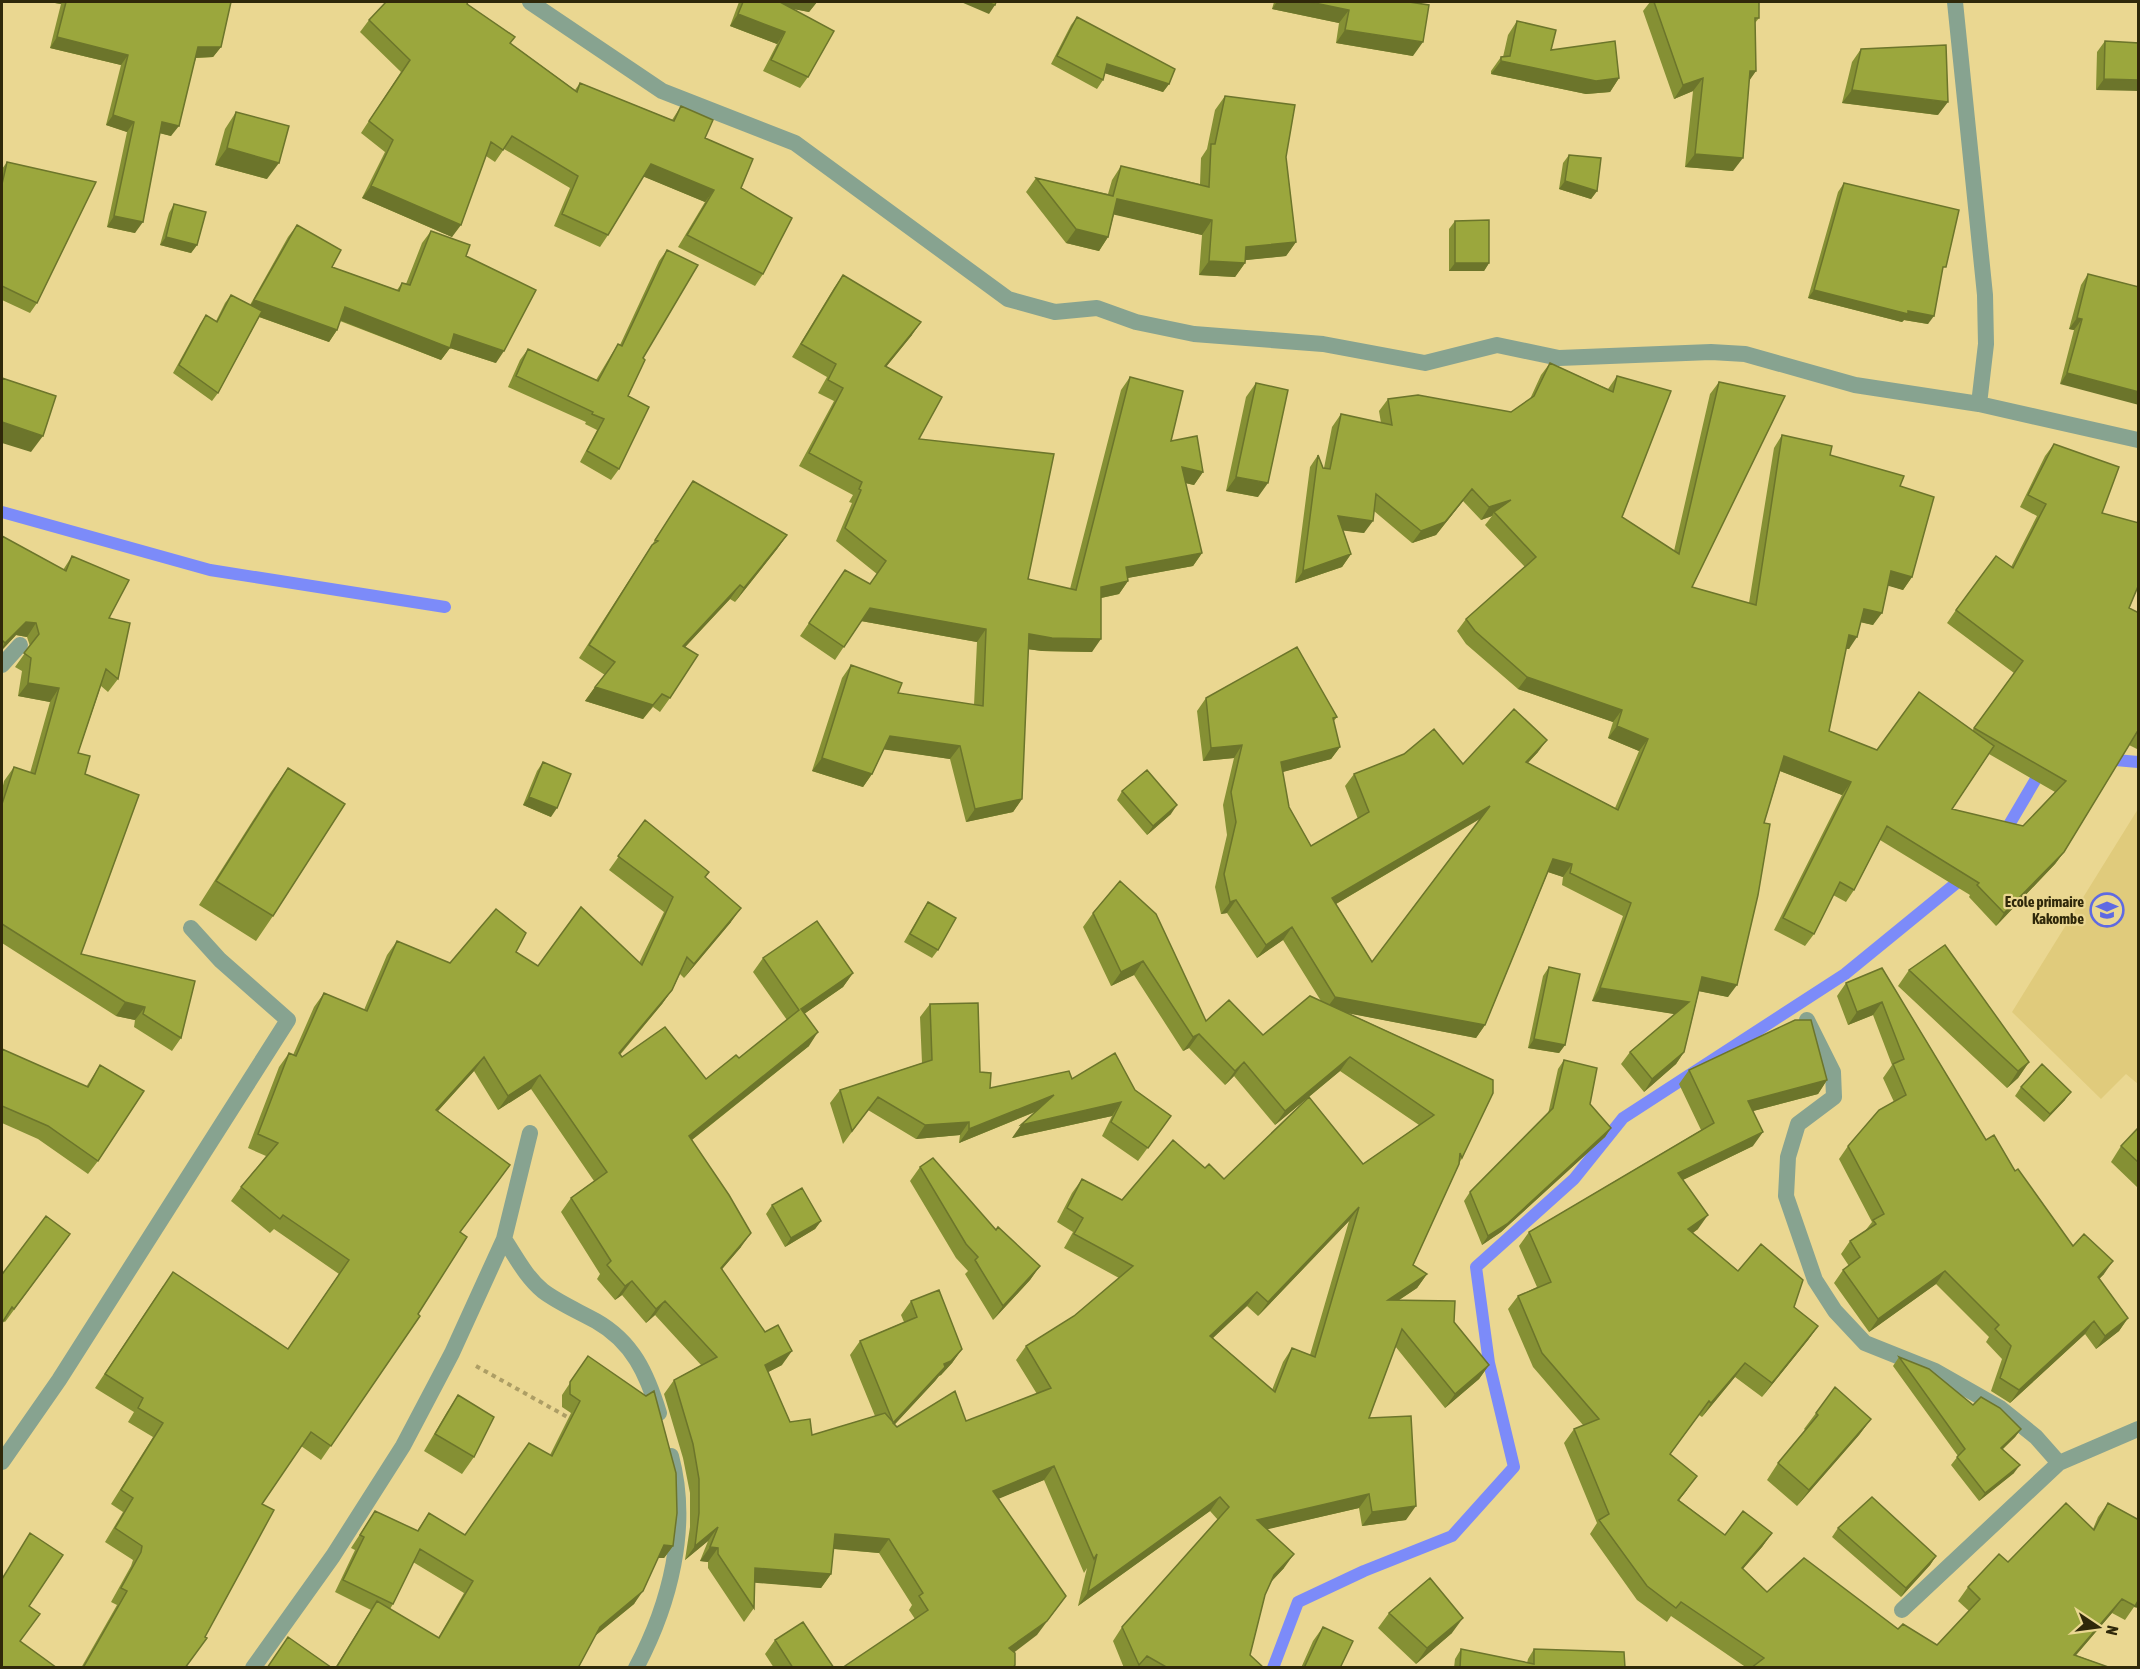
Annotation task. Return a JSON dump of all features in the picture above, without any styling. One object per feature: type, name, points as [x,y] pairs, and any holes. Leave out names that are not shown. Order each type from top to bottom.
[{"type":"street","points":[[530,2],[662,91],[795,143],[1008,299],[1055,312],[1097,308],[1136,322],[1194,334],[1323,344],[1425,363],[1497,345],[1558,358],[1711,352],[1745,354],[1855,385],[1979,404],[2139,440]]},
{"type":"street","points":[[1955,2],[1985,295],[1986,344],[1979,404]]},
{"type":"street","points":[[2,665],[20,645]]},
{"type":"street","points":[[2,1462],[59,1380],[288,1020],[220,960],[191,928]]},
{"type":"street","points":[[1807,1020],[1833,1072],[1834,1097],[1798,1124],[1788,1157],[1786,1196],[1815,1280],[1835,1311],[1865,1343],[1935,1371],[2000,1408],[2036,1437],[2059,1463]]},
{"type":"street","points":[[253,1668],[333,1556],[391,1466],[452,1353],[504,1239],[530,1132]]},
{"type":"street","points":[[504,1239],[526,1274],[543,1291],[597,1321],[621,1338],[636,1355],[652,1391],[677,1478],[680,1505],[677,1544],[664,1602],[636,1668]]},
{"type":"street","points":[[1902,1610],[2059,1463],[2139,1429]]},
{"type":"path","points":[[452,1353],[575,1421]]},
{"type":"shaded area","name":"Ecole primaire Kakombe","points":[[2138,809],[2138,1084],[2126,1074],[2101,1099],[2012,1012]]},
{"type":"building","points":[[66,2],[231,2],[221,47],[198,47],[179,126],[162,122],[143,222],[114,216],[134,122],[113,115],[128,55],[57,37]]},
{"type":"building","points":[[386,2],[468,2],[467,4],[515,37],[510,43],[577,92],[580,83],[674,121],[681,106],[713,120],[705,138],[753,159],[741,188],[792,218],[763,274],[687,235],[714,190],[651,164],[608,235],[562,214],[578,176],[512,136],[503,150],[491,142],[461,225],[371,186],[393,140],[369,121],[410,60],[369,20]]},
{"type":"building","points":[[743,2],[780,2],[834,31],[808,77],[771,60],[785,32],[738,14]]},
{"type":"building","points":[[1310,2],[1409,2],[1429,5],[1423,42],[1345,30],[1349,10]]},
{"type":"building","points":[[1654,2],[1759,2],[1759,18],[1755,18],[1756,71],[1750,71],[1743,158],[1695,154],[1703,78],[1683,85]]},
{"type":"building","points":[[1077,17],[1175,69],[1169,84],[1107,64],[1103,80],[1057,56]]},
{"type":"building","points":[[1517,21],[1556,30],[1551,50],[1615,41],[1619,78],[1596,81],[1501,61],[1501,57],[1510,56]]},
{"type":"building","points":[[2105,41],[2139,43],[2139,80],[2104,79]]},
{"type":"building","points":[[1946,45],[1948,102],[1852,90],[1861,49]]},
{"type":"building","points":[[1225,96],[1295,105],[1286,157],[1296,242],[1246,247],[1245,263],[1209,261],[1212,220],[1117,199],[1108,237],[1076,229],[1036,178],[1113,196],[1121,166],[1209,187],[1211,144],[1215,144]]},
{"type":"building","points":[[236,112],[289,126],[279,163],[227,148]]},
{"type":"building","points":[[1569,155],[1601,158],[1597,191],[1565,181]]},
{"type":"building","points":[[7,162],[96,182],[37,303],[2,286],[2,184]]},
{"type":"building","points":[[1844,183],[1959,210],[1946,267],[1943,267],[1934,316],[1908,311],[1908,314],[1814,290]]},
{"type":"building","points":[[174,204],[206,212],[197,245],[166,237]]},
{"type":"building","points":[[1489,220],[1489,263],[1455,263],[1455,221]]},
{"type":"building","points":[[297,225],[341,250],[332,267],[399,291],[402,283],[410,285],[431,231],[470,245],[466,256],[536,290],[504,351],[454,334],[450,348],[345,307],[337,330],[254,300]]},
{"type":"building","points":[[667,250],[698,265],[643,358],[645,360],[628,396],[649,407],[619,469],[587,451],[604,419],[516,376],[528,349],[598,381],[618,344],[622,346]]},
{"type":"building","points":[[2088,274],[2139,287],[2139,392],[2067,373],[2082,319],[2077,318]]},
{"type":"building","points":[[843,275],[921,322],[885,366],[942,397],[919,439],[1054,454],[1028,579],[1076,590],[1130,377],[1183,391],[1171,441],[1197,436],[1203,472],[1182,467],[1202,553],[1126,567],[1128,581],[1101,587],[1101,639],[1052,638],[1029,634],[1022,799],[975,809],[960,746],[890,736],[872,774],[822,758],[851,665],[902,683],[898,693],[983,706],[986,629],[870,608],[844,647],[809,623],[845,570],[870,584],[886,561],[845,528],[861,490],[859,489],[862,482],[809,453],[843,388],[828,380],[836,364],[801,344]]},
{"type":"building","points":[[231,295],[262,311],[218,393],[179,365],[206,315],[217,322]]},
{"type":"building","points":[[1550,363],[1613,392],[1617,376],[1671,391],[1622,517],[1679,554],[1719,382],[1785,396],[1692,587],[1756,605],[1782,435],[1832,446],[1830,455],[1904,476],[1900,486],[1934,497],[1912,577],[1891,571],[1882,613],[1864,609],[1857,637],[1849,635],[1829,731],[1877,750],[1919,692],[1994,746],[1952,809],[2023,826],[2066,781],[1974,728],[2023,661],[1956,610],[1996,556],[2013,568],[2046,504],[2028,495],[2054,444],[2119,467],[2102,513],[2139,523],[2139,584],[2129,608],[2139,613],[2139,733],[2137,732],[2064,852],[2004,913],[1977,885],[1979,883],[1887,826],[1854,890],[1840,882],[1814,934],[1783,918],[1851,782],[1784,756],[1764,823],[1770,824],[1758,895],[1737,985],[1702,977],[1684,1052],[1652,1079],[1630,1052],[1689,1002],[1600,988],[1631,903],[1570,873],[1572,864],[1553,859],[1485,1025],[1335,997],[1292,927],[1266,945],[1236,900],[1230,902],[1224,874],[1236,822],[1231,792],[1242,745],[1211,748],[1206,698],[1297,647],[1337,717],[1333,718],[1340,747],[1281,762],[1289,807],[1311,846],[1369,812],[1354,774],[1404,754],[1434,729],[1463,764],[1514,709],[1547,740],[1526,762],[1618,810],[1648,739],[1617,726],[1622,710],[1527,677],[1475,631],[1466,619],[1536,557],[1494,512],[1511,500],[1489,507],[1472,489],[1445,522],[1421,531],[1376,494],[1373,521],[1338,516],[1351,554],[1303,571],[1318,455],[1323,468],[1330,469],[1341,414],[1392,425],[1388,399],[1418,395],[1511,412],[1534,396]],"holes":[[[1490,806],[1372,962],[1332,898]]]},
{"type":"building","points":[[2,378],[56,396],[43,436],[2,422]]},
{"type":"building","points":[[1256,383],[1288,390],[1268,483],[1236,477]]},
{"type":"building","points":[[693,481],[787,535],[744,588],[740,585],[683,646],[698,655],[670,698],[662,694],[653,705],[595,687],[615,662],[589,645],[652,545],[658,541],[655,540]]},
{"type":"building","points":[[2,536],[66,571],[72,556],[129,580],[109,618],[130,623],[118,679],[106,669],[78,753],[90,756],[85,774],[139,795],[81,954],[195,981],[181,1038],[143,1014],[145,1007],[125,1002],[2,924],[2,804],[14,767],[35,774],[59,688],[28,683],[31,658],[24,653],[39,634],[36,623],[26,622],[5,643],[2,640]]},
{"type":"building","points":[[543,762],[571,774],[557,808],[529,797]]},
{"type":"building","points":[[288,768],[345,804],[273,916],[216,881]]},
{"type":"building","points":[[1147,770],[1177,805],[1153,826],[1122,791]]},
{"type":"building","points":[[645,820],[709,872],[705,877],[741,908],[694,964],[687,957],[672,990],[619,1053],[622,1057],[665,1027],[706,1079],[736,1055],[739,1058],[799,1010],[763,958],[817,921],[853,973],[801,1009],[818,1032],[689,1136],[729,1195],[751,1233],[721,1268],[765,1332],[778,1325],[792,1351],[765,1365],[790,1422],[810,1419],[812,1435],[885,1413],[893,1422],[860,1341],[917,1317],[911,1301],[939,1290],[962,1349],[951,1361],[944,1364],[945,1367],[893,1423],[897,1427],[955,1391],[966,1421],[1051,1388],[1026,1346],[1074,1316],[1133,1266],[1074,1234],[1083,1218],[1067,1208],[1082,1179],[1122,1200],[1173,1140],[1205,1168],[1209,1164],[1224,1179],[1309,1097],[1363,1164],[1434,1115],[1350,1057],[1285,1111],[1244,1062],[1235,1071],[1199,1034],[1193,1037],[1143,961],[1121,972],[1093,913],[1120,881],[1156,914],[1206,1021],[1229,1000],[1263,1035],[1310,996],[1493,1080],[1493,1093],[1462,1158],[1460,1153],[1459,1164],[1413,1265],[1427,1274],[1388,1300],[1455,1301],[1454,1322],[1489,1365],[1455,1394],[1402,1329],[1369,1418],[1411,1416],[1416,1506],[1372,1512],[1369,1494],[1257,1520],[1294,1554],[1274,1575],[1265,1595],[1250,1655],[1264,1668],[1168,1668],[1147,1656],[1139,1665],[1122,1627],[1229,1507],[1220,1497],[1088,1592],[1097,1554],[1094,1559],[1054,1466],[993,1491],[1066,1596],[1047,1621],[1009,1648],[1015,1653],[1013,1668],[842,1668],[928,1610],[919,1596],[923,1593],[889,1539],[835,1534],[831,1574],[755,1568],[754,1608],[718,1554],[718,1548],[710,1547],[718,1527],[695,1546],[699,1513],[699,1479],[693,1444],[674,1380],[717,1357],[665,1301],[656,1309],[632,1281],[625,1286],[607,1265],[611,1261],[571,1198],[607,1172],[540,1075],[508,1096],[484,1057],[436,1110],[510,1165],[460,1232],[467,1237],[418,1314],[420,1316],[331,1446],[311,1432],[262,1504],[274,1510],[205,1637],[207,1638],[185,1668],[83,1668],[127,1591],[121,1588],[141,1552],[142,1546],[115,1528],[133,1498],[121,1490],[163,1423],[138,1408],[143,1398],[105,1374],[173,1272],[288,1349],[349,1260],[283,1215],[280,1219],[241,1187],[278,1143],[258,1134],[289,1053],[296,1056],[324,993],[367,1011],[397,941],[450,963],[496,909],[526,933],[516,952],[538,966],[581,907],[642,965],[673,897],[618,856]],"holes":[[[1359,1207],[1315,1357],[1292,1348],[1275,1392],[1210,1336],[1257,1292],[1268,1302]]]},
{"type":"building","points":[[928,902],[956,918],[938,950],[910,934]]},
{"type":"building","points":[[1945,945],[2029,1062],[2018,1071],[1909,970]]},
{"type":"building","points":[[1549,967],[1580,974],[1565,1045],[1534,1039]]},
{"type":"building","points":[[1882,968],[1986,1140],[1994,1135],[2015,1171],[2018,1169],[2073,1246],[2084,1234],[2113,1261],[2098,1277],[2128,1318],[2105,1336],[2094,1321],[2019,1390],[2000,1378],[2011,1346],[1995,1329],[1999,1325],[1945,1271],[1878,1319],[1843,1270],[1860,1257],[1850,1241],[1876,1224],[1873,1220],[1884,1214],[1848,1146],[1879,1110],[1906,1095],[1893,1064],[1904,1059],[1882,1002],[1857,1012],[1846,983]]},
{"type":"building","points":[[978,1003],[980,1072],[991,1073],[990,1088],[1069,1071],[1072,1079],[1115,1053],[1135,1090],[1171,1116],[1148,1148],[1111,1122],[1121,1102],[1021,1125],[1054,1095],[969,1129],[969,1122],[925,1125],[878,1097],[852,1131],[840,1090],[932,1060],[930,1004]]},
{"type":"building","points":[[1795,1020],[1811,1020],[1827,1080],[1748,1101],[1763,1132],[1678,1173],[1708,1215],[1688,1229],[1738,1271],[1761,1244],[1803,1280],[1794,1307],[1818,1326],[1772,1383],[1745,1363],[1711,1403],[1709,1401],[1670,1454],[1697,1476],[1678,1500],[1725,1535],[1743,1511],[1772,1533],[1742,1568],[1767,1592],[1804,1558],[1898,1629],[1903,1624],[1937,1645],[1980,1599],[1968,1587],[1999,1554],[2008,1562],[2066,1503],[2094,1530],[2108,1503],[2139,1520],[2139,1599],[2135,1606],[2122,1599],[2074,1655],[2111,1668],[1751,1668],[1764,1658],[1681,1602],[1676,1608],[1647,1586],[1599,1520],[1609,1514],[1574,1429],[1599,1419],[1542,1353],[1518,1296],[1551,1282],[1529,1232],[1714,1123],[1689,1070]]},
{"type":"building","points":[[2,1049],[88,1087],[100,1065],[144,1091],[98,1161],[48,1126],[2,1106]]},
{"type":"building","points":[[1564,1060],[1597,1068],[1590,1104],[1611,1128],[1507,1224],[1488,1236],[1470,1192],[1553,1108]]},
{"type":"building","points":[[2042,1064],[2071,1092],[2050,1114],[2021,1087]]},
{"type":"building","points":[[2139,1127],[2139,1163],[2121,1146]]},
{"type":"building","points":[[933,1158],[996,1230],[998,1227],[1040,1266],[1003,1306],[975,1260],[978,1257],[966,1244],[920,1167]]},
{"type":"building","points":[[802,1188],[821,1221],[791,1238],[772,1205]]},
{"type":"building","points":[[46,1216],[70,1234],[2,1323],[2,1272]]},
{"type":"building","points":[[588,1356],[646,1396],[654,1391],[676,1473],[677,1513],[673,1546],[664,1545],[643,1591],[600,1627],[578,1668],[336,1668],[377,1601],[439,1638],[473,1581],[420,1549],[393,1604],[343,1580],[364,1537],[360,1535],[375,1511],[418,1531],[429,1513],[465,1535],[529,1443],[552,1456],[580,1401],[570,1394],[570,1382]]},
{"type":"building","points":[[1899,1357],[1929,1369],[1973,1405],[1981,1397],[2000,1408],[2021,1429],[2001,1448],[2020,1465],[1985,1493],[1957,1457],[1965,1449]]},
{"type":"building","points":[[1835,1387],[1871,1419],[1809,1490],[1778,1463],[1818,1415],[1816,1413]]},
{"type":"building","points":[[458,1395],[494,1417],[474,1457],[435,1434]]},
{"type":"building","points":[[1872,1497],[1936,1556],[1906,1588],[1838,1528]]},
{"type":"building","points":[[30,1533],[63,1555],[29,1606],[40,1614],[20,1641],[57,1668],[2,1668],[2,1579]]},
{"type":"building","points":[[1430,1578],[1463,1618],[1427,1648],[1389,1613]]},
{"type":"building","points":[[803,1622],[834,1668],[793,1668],[775,1640]]},
{"type":"building","points":[[1323,1627],[1353,1641],[1340,1668],[1304,1668]]},
{"type":"building","points":[[288,1637],[332,1668],[267,1668]]},
{"type":"building","points":[[1461,1649],[1534,1664],[1534,1649],[1624,1652],[1625,1668],[1460,1668]]},
{"type":"waterway","points":[[2,512],[210,570],[445,607]]},
{"type":"waterway","points":[[2104,759],[2138,762]]},
{"type":"waterway","points":[[2003,835],[2043,767]]},
{"type":"waterway","points":[[1273,1668],[1298,1602],[1364,1571],[1452,1536],[1514,1467],[1489,1363],[1476,1267],[1574,1179],[1623,1118],[1845,974],[1965,876]]},
{"type":"place","name":"Ecole primaire Kakombe","points":[[2107,910]]}]
